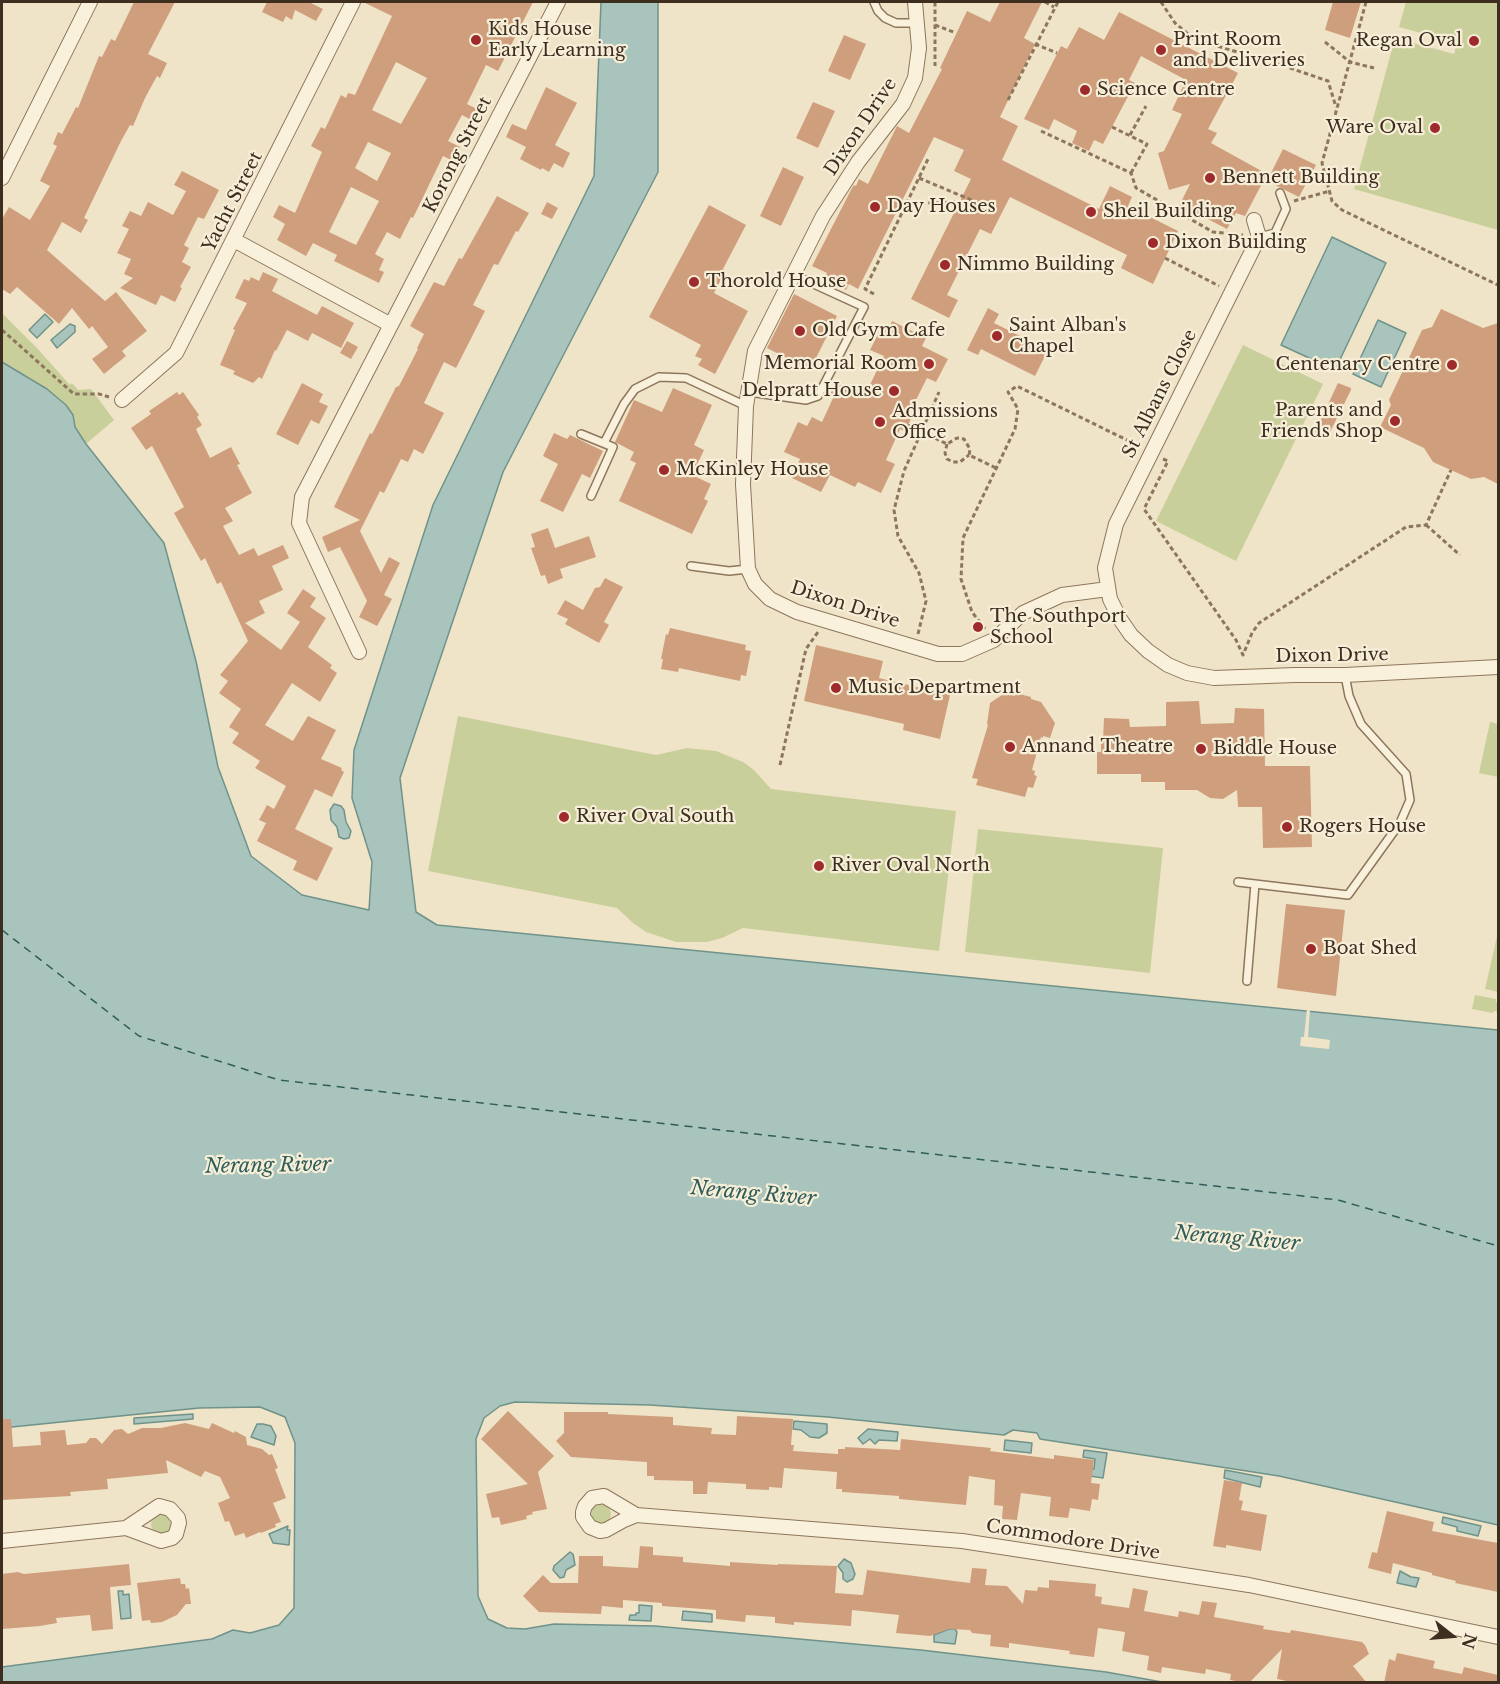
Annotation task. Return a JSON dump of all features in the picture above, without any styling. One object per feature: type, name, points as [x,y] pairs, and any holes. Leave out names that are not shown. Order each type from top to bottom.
[{"type":"street","points":[[2,178],[90,2]]},
{"type":"street","name":"Yacht Street","points":[[122,400],[176,353],[353,2]]},
{"type":"street","name":"Korong Street","points":[[359,651],[299,523],[302,497],[558,2]]},
{"type":"street","name":"Dixon Drive","points":[[915,2],[920,48],[915,78],[903,104],[858,162],[823,216],[755,351],[747,399],[743,484],[748,569],[755,584],[770,599],[797,612],[938,654],[962,654],[994,640],[1023,613],[1062,595],[1108,589],[1110,599],[1131,635],[1168,665],[1187,673],[1214,678],[1345,675],[1498,667]]},
{"type":"street","points":[[1254,220],[1259,237]]},
{"type":"street","name":"St Albans Close","points":[[1108,589],[1105,568],[1116,525],[1150,452],[1259,237]]},
{"type":"street","points":[[234,240],[391,325]]},
{"type":"street","name":"Commodore Drive","points":[[636,1515],[962,1541],[1249,1585],[1498,1637]]},
{"type":"street","points":[[2,1541],[126,1528]]},
{"type":"lane","points":[[874,2],[885,18],[896,23],[917,23]]},
{"type":"lane","points":[[1259,237],[1275,233],[1286,209],[1280,193]]},
{"type":"lane","points":[[604,443],[624,404],[635,389],[659,377],[686,378],[747,399],[806,400],[818,396],[864,307],[794,275]]},
{"type":"lane","points":[[581,434],[614,447],[591,496]]},
{"type":"lane","points":[[691,566],[729,571],[748,569]]},
{"type":"lane","points":[[1238,882],[1348,895],[1400,823],[1410,800],[1406,774],[1361,724],[1349,696],[1345,675]]},
{"type":"lane","points":[[1247,981],[1256,884]]},
{"type":"path","points":[[935,2],[935,66]]},
{"type":"path","points":[[1046,2],[1055,7]]},
{"type":"path","points":[[1008,100],[1058,2]]},
{"type":"path","points":[[1161,2],[1175,23],[1194,39],[1328,81],[1337,109]]},
{"type":"path","points":[[1366,2],[1322,163],[1332,201],[1342,210],[1498,285]]},
{"type":"path","points":[[935,25],[956,33]]},
{"type":"path","points":[[1325,42],[1350,62],[1374,68]]},
{"type":"path","points":[[1035,44],[1057,53]]},
{"type":"path","points":[[1130,135],[1146,106]]},
{"type":"path","points":[[1112,127],[1147,144],[1131,173]]},
{"type":"path","points":[[1041,131],[1131,173],[1136,188],[1213,232],[1259,237]]},
{"type":"path","points":[[874,294],[865,289],[929,157]]},
{"type":"path","points":[[919,178],[976,202]]},
{"type":"path","points":[[1284,204],[1330,191]]},
{"type":"path","points":[[905,206],[958,202]]},
{"type":"path","points":[[1165,258],[1232,292]]},
{"type":"path","points":[[2,330],[74,394],[99,394],[122,400]]},
{"type":"path","points":[[994,640],[972,612],[961,579],[963,538],[1015,429],[1018,410],[1008,392],[1017,386],[1168,461],[1144,509],[1236,640],[1243,655],[1259,623],[1406,527],[1426,525],[1460,555]]},
{"type":"path","points":[[915,647],[926,601],[919,573],[898,536],[894,510],[904,471],[939,392]]},
{"type":"path","points":[[908,425],[947,444]]},
{"type":"path","points":[[957,438],[964,439],[970,449],[969,455],[960,462],[953,462],[947,459],[945,453],[947,444],[957,438]]},
{"type":"path","points":[[969,455],[996,468]]},
{"type":"path","points":[[1426,525],[1451,470]]},
{"type":"path","points":[[780,765],[806,649],[820,628],[823,619]]},
{"type":"green space","name":"Ware Oval","points":[[1406,2],[1498,2],[1498,230],[1354,189],[1395,38],[1454,54],[1457,43],[1399,27]]},
{"type":"green space","points":[[2,313],[70,385],[72,383],[78,390],[91,389],[114,420],[86,444],[75,427],[73,415],[60,399],[37,382],[2,362]]},
{"type":"green space","points":[[1243,345],[1323,384],[1236,561],[1156,521]]},
{"type":"green space","points":[[458,716],[656,755],[687,748],[716,751],[743,762],[754,770],[771,789],[956,811],[939,951],[743,928],[707,942],[676,942],[646,932],[617,908],[428,871]]},
{"type":"green space","points":[[1490,722],[1498,724],[1498,777],[1479,773]]},
{"type":"green space","points":[[978,829],[1163,848],[1150,973],[965,952]]},
{"type":"green space","points":[[1498,932],[1498,992],[1485,989]]},
{"type":"green space","points":[[1475,995],[1496,999],[1498,1012],[1472,1009]]},
{"type":"green space","points":[[601,1504],[608,1507],[611,1514],[608,1521],[601,1524],[594,1521],[591,1514],[594,1507]]},
{"type":"green space","points":[[161,1514],[168,1517],[171,1524],[168,1531],[161,1534],[154,1531],[151,1524],[154,1517]]},
{"type":"water","name":"Nerang River","points":[[601,2],[658,2],[658,172],[503,472],[400,778],[416,912],[437,925],[1498,1030],[1498,1525],[1279,1476],[1040,1439],[1037,1433],[1013,1430],[1004,1435],[828,1417],[650,1405],[515,1402],[500,1406],[484,1418],[476,1439],[478,1596],[488,1619],[507,1628],[525,1629],[554,1624],[655,1626],[921,1650],[1106,1672],[1162,1682],[2,1682],[2,1667],[212,1639],[233,1630],[250,1633],[279,1625],[294,1608],[295,1443],[285,1417],[260,1407],[199,1408],[2,1428],[2,362],[47,389],[66,405],[73,415],[75,427],[86,444],[164,543],[196,661],[218,767],[251,856],[302,895],[369,910],[372,862],[352,798],[354,750],[433,505],[594,176]]},
{"type":"water","points":[[1332,237],[1386,263],[1335,370],[1281,345]]},
{"type":"water","points":[[45,314],[53,322],[37,338],[29,330]]},
{"type":"water","points":[[1378,320],[1406,333],[1381,387],[1353,374]]},
{"type":"water","points":[[70,324],[75,326],[75,332],[57,348],[51,340]]},
{"type":"water","points":[[334,804],[341,806],[344,810],[346,822],[351,831],[349,838],[339,837],[337,827],[331,820],[330,810]]},
{"type":"water","points":[[193,1414],[193,1419],[134,1424],[134,1418]]},
{"type":"water","points":[[794,1421],[827,1424],[827,1433],[819,1438],[810,1437],[801,1430],[793,1429]]},
{"type":"water","points":[[257,1424],[271,1426],[276,1436],[274,1445],[251,1437]]},
{"type":"water","points":[[868,1429],[898,1432],[897,1441],[879,1440],[875,1444],[870,1439],[863,1444],[858,1438]]},
{"type":"water","points":[[1005,1440],[1032,1443],[1031,1453],[1004,1450]]},
{"type":"water","points":[[1084,1450],[1107,1453],[1103,1478],[1090,1476],[1091,1469],[1094,1469],[1095,1459],[1083,1457]]},
{"type":"water","points":[[1225,1470],[1262,1477],[1260,1487],[1224,1478]]},
{"type":"water","points":[[1443,1517],[1481,1526],[1478,1536],[1457,1531],[1457,1527],[1442,1523]]},
{"type":"water","points":[[288,1526],[289,1545],[273,1543],[269,1534]]},
{"type":"water","points":[[570,1552],[573,1554],[575,1565],[566,1570],[564,1577],[560,1578],[553,1570],[554,1566]]},
{"type":"water","points":[[844,1559],[851,1563],[855,1574],[853,1579],[847,1582],[843,1579],[843,1573],[838,1566]]},
{"type":"water","points":[[1400,1571],[1411,1577],[1419,1578],[1416,1587],[1397,1583]]},
{"type":"water","points":[[118,1591],[123,1591],[123,1595],[129,1594],[131,1618],[121,1619]]},
{"type":"water","points":[[639,1605],[652,1606],[651,1621],[629,1620],[630,1615],[639,1613]]},
{"type":"water","points":[[683,1611],[712,1614],[712,1622],[682,1620]]},
{"type":"water","points":[[955,1629],[957,1632],[955,1644],[934,1642],[934,1635]]},
{"type":"pier","points":[[1307,1009],[1310,1009],[1308,1037],[1330,1040],[1329,1049],[1300,1046],[1301,1037],[1304,1037]]},
{"type":"building","points":[[134,2],[175,2],[148,54],[167,63],[160,78],[157,76],[145,98],[133,126],[130,125],[121,141],[84,218],[88,220],[81,233],[62,222],[47,250],[105,301],[116,292],[147,331],[122,351],[126,356],[104,374],[92,359],[108,347],[92,326],[89,329],[72,308],[59,324],[17,287],[10,294],[2,289],[2,219],[9,207],[30,220],[50,186],[40,181],[57,146],[53,144],[58,132],[62,134],[76,107],[78,108],[99,56],[102,57],[111,39],[115,41]]},
{"type":"building","points":[[267,2],[309,2],[323,9],[316,21],[295,10],[292,20],[286,16],[283,22],[262,12]]},
{"type":"building","points":[[363,2],[533,2],[498,71],[486,65],[467,104],[481,111],[475,122],[462,115],[448,141],[460,147],[453,161],[443,156],[413,218],[411,217],[400,239],[387,232],[375,254],[384,259],[379,270],[384,272],[379,283],[334,261],[337,255],[313,243],[306,256],[277,240],[285,224],[273,217],[279,205],[295,213],[322,152],[311,146],[321,127],[325,129],[341,95],[346,98],[348,93],[355,95],[392,16]],"holes":[[[396,62],[427,78],[401,124],[372,110]],[[368,142],[391,153],[377,181],[355,168]],[[351,187],[379,201],[356,245],[329,232]]]},
{"type":"building","points":[[1000,2],[1042,2],[1024,38],[1035,44],[1000,117],[1018,126],[1002,160],[1099,209],[1110,186],[1132,197],[1128,206],[1178,231],[1153,284],[1121,268],[1127,255],[1010,197],[991,234],[980,229],[947,295],[958,300],[949,318],[911,299],[971,179],[954,171],[964,150],[934,137],[858,289],[849,284],[846,290],[824,279],[827,273],[812,266],[852,188],[856,186],[859,179],[868,184],[897,126],[909,133],[942,69],[940,68],[967,11],[990,22]]},
{"type":"building","points":[[1333,2],[1361,2],[1350,38],[1325,30]]},
{"type":"building","points":[[1119,12],[1238,73],[1208,129],[1217,133],[1211,143],[1267,174],[1245,216],[1236,213],[1227,229],[1198,214],[1196,217],[1178,208],[1190,184],[1169,190],[1158,153],[1164,151],[1182,114],[1172,110],[1186,80],[1141,56],[1129,80],[1135,83],[1103,144],[1094,140],[1089,151],[1072,143],[1077,131],[1054,119],[1049,130],[1024,119],[1061,46],[1067,49],[1079,27],[1104,40]]},
{"type":"building","points":[[844,35],[866,44],[850,80],[828,71]]},
{"type":"building","points":[[546,87],[577,103],[555,145],[570,153],[563,168],[554,163],[549,172],[520,159],[526,147],[506,137],[512,124],[526,130]]},
{"type":"building","points":[[813,102],[835,111],[818,148],[796,138]]},
{"type":"building","points":[[1283,149],[1316,165],[1299,197],[1267,181]]},
{"type":"building","points":[[783,167],[804,177],[781,226],[760,216]]},
{"type":"building","points":[[182,171],[219,190],[204,219],[198,217],[184,245],[189,248],[182,262],[191,267],[175,302],[161,295],[156,305],[120,288],[133,278],[124,274],[131,259],[117,253],[129,229],[122,226],[130,211],[141,216],[148,202],[173,215],[186,191],[174,185]]},
{"type":"building","points":[[497,196],[529,213],[518,232],[516,231],[498,265],[494,264],[473,305],[485,311],[456,368],[444,362],[424,403],[444,413],[423,454],[414,449],[408,462],[401,459],[384,493],[380,491],[360,531],[381,573],[389,557],[400,563],[384,595],[392,599],[377,626],[359,617],[367,601],[340,547],[328,552],[322,537],[360,520],[334,507],[370,433],[372,434],[418,349],[424,334],[410,326],[434,282],[444,286],[459,258],[462,259]]},
{"type":"building","points":[[547,202],[558,208],[552,219],[541,214]]},
{"type":"building","name":"Thorold House","points":[[709,205],[746,225],[723,269],[726,270],[714,293],[748,311],[715,374],[698,365],[702,359],[695,356],[701,345],[649,317]]},
{"type":"building","points":[[263,272],[278,279],[272,291],[317,315],[322,306],[354,323],[341,348],[312,333],[308,341],[287,330],[262,379],[259,377],[253,383],[233,374],[235,371],[220,365],[235,330],[233,329],[247,303],[235,298],[244,279],[249,281],[251,277],[259,281]]},
{"type":"building","name":"Old Gym Cafe","points":[[794,294],[837,316],[810,370],[767,348]]},
{"type":"building","name":"Saint Alban's Chapel","points":[[988,308],[999,314],[994,323],[1048,350],[1035,376],[981,349],[978,355],[967,350]]},
{"type":"building","name":"Centenary Centre","points":[[1441,309],[1483,328],[1498,323],[1498,484],[1484,477],[1471,479],[1433,462],[1424,448],[1380,427],[1391,405],[1389,400],[1422,330],[1432,327]]},
{"type":"building","points":[[892,321],[926,338],[922,346],[948,359],[936,382],[927,378],[907,418],[911,419],[905,431],[900,429],[886,460],[895,464],[881,493],[858,482],[855,487],[830,475],[821,492],[792,478],[800,459],[784,452],[798,422],[807,426],[812,417],[822,422],[834,396],[830,394],[836,383],[864,397],[884,356],[870,350],[881,328],[889,329]]},
{"type":"building","points":[[347,341],[358,347],[351,359],[340,353]]},
{"type":"building","points":[[302,383],[323,394],[319,402],[328,406],[319,424],[311,420],[298,445],[276,434]]},
{"type":"building","name":"Centenary Centre","points":[[1338,383],[1351,390],[1327,438],[1315,432]]},
{"type":"building","name":"McKinley House","points":[[673,388],[712,405],[694,445],[704,450],[692,475],[711,484],[704,499],[708,501],[692,534],[619,501],[636,463],[630,460],[634,452],[615,442],[634,400],[662,412]]},
{"type":"building","points":[[177,392],[179,395],[183,392],[199,415],[197,417],[202,425],[196,429],[210,458],[231,447],[240,464],[237,465],[252,493],[225,508],[233,521],[223,526],[239,555],[254,548],[258,556],[283,545],[289,558],[272,566],[283,590],[259,601],[265,613],[245,623],[281,650],[300,622],[287,613],[303,589],[316,598],[310,607],[326,618],[308,647],[332,665],[330,668],[337,673],[320,702],[292,683],[265,725],[293,741],[308,716],[336,730],[321,759],[342,768],[344,772],[332,797],[315,789],[295,829],[333,848],[317,881],[293,870],[297,861],[257,841],[266,823],[259,820],[267,805],[274,809],[286,786],[255,768],[260,761],[232,743],[239,733],[229,727],[241,709],[219,693],[228,681],[220,675],[248,641],[221,582],[217,584],[205,558],[201,561],[174,513],[184,507],[152,446],[146,450],[131,428],[151,414],[149,411]]},
{"type":"building","points":[[554,433],[567,439],[570,435],[603,451],[590,478],[582,474],[563,512],[540,501],[558,464],[543,456]]},
{"type":"building","points":[[548,528],[555,548],[589,536],[596,557],[560,569],[563,578],[548,584],[545,575],[541,576],[531,548],[535,547],[531,534]]},
{"type":"building","points":[[605,578],[623,587],[604,622],[609,625],[599,643],[565,624],[568,619],[557,614],[565,600],[583,610],[595,588],[600,587]]},
{"type":"building","points":[[670,628],[746,645],[745,650],[751,651],[746,676],[741,675],[740,681],[679,668],[678,672],[661,669],[666,634],[668,635]]},
{"type":"building","name":"Music Department","points":[[816,645],[883,661],[879,678],[950,695],[940,739],[903,730],[904,724],[804,701]]},
{"type":"building","name":"Annand Theatre","points":[[1005,693],[1015,696],[1016,693],[1041,702],[1055,723],[1050,738],[1041,737],[1032,770],[1037,776],[1033,788],[1028,787],[1025,797],[976,785],[978,779],[972,778],[988,725],[990,703]]},
{"type":"building","name":"Biddle House","points":[[1199,701],[1201,724],[1234,723],[1235,708],[1264,709],[1265,766],[1310,766],[1312,847],[1263,848],[1262,807],[1238,807],[1237,790],[1223,799],[1210,798],[1197,790],[1165,790],[1165,782],[1141,782],[1141,774],[1097,774],[1097,752],[1101,752],[1104,718],[1129,719],[1130,727],[1166,726],[1166,702]]},
{"type":"building","name":"Boat Shed","points":[[1286,904],[1345,910],[1336,996],[1277,988]]},
{"type":"building","points":[[508,1411],[554,1456],[538,1472],[547,1509],[532,1512],[533,1514],[526,1516],[527,1519],[501,1525],[499,1517],[492,1518],[486,1494],[528,1484],[481,1439]]},
{"type":"building","points":[[564,1412],[608,1412],[608,1414],[673,1417],[673,1425],[712,1428],[711,1434],[736,1435],[737,1416],[793,1419],[791,1445],[794,1445],[793,1451],[838,1454],[838,1449],[845,1449],[845,1447],[900,1450],[901,1439],[991,1448],[990,1451],[1054,1459],[1054,1455],[1094,1460],[1091,1483],[1100,1484],[1098,1500],[1092,1499],[1090,1511],[1070,1508],[1068,1518],[1049,1516],[1051,1497],[1021,1493],[1017,1520],[1002,1519],[1003,1506],[994,1505],[995,1480],[969,1476],[966,1505],[899,1499],[899,1496],[842,1492],[842,1489],[836,1489],[837,1472],[784,1468],[782,1488],[746,1489],[746,1484],[708,1482],[707,1494],[693,1494],[693,1481],[654,1480],[654,1476],[647,1476],[647,1462],[571,1457],[556,1441],[564,1433]]},
{"type":"building","points":[[2,1419],[11,1419],[13,1447],[41,1445],[40,1432],[65,1430],[67,1445],[86,1443],[90,1438],[96,1438],[102,1444],[114,1430],[122,1429],[128,1434],[142,1428],[161,1428],[185,1423],[209,1429],[212,1423],[234,1433],[235,1431],[246,1437],[247,1445],[262,1449],[269,1455],[272,1454],[286,1498],[273,1503],[281,1522],[275,1524],[276,1527],[246,1538],[244,1533],[235,1536],[229,1521],[225,1522],[218,1503],[230,1498],[220,1477],[205,1471],[201,1477],[166,1460],[168,1473],[107,1479],[108,1489],[70,1492],[71,1496],[2,1500]]},
{"type":"building","points":[[1224,1480],[1242,1483],[1239,1500],[1243,1501],[1241,1510],[1267,1515],[1261,1551],[1226,1545],[1226,1548],[1213,1546]]},
{"type":"building","points":[[1387,1511],[1434,1522],[1432,1531],[1498,1543],[1498,1592],[1455,1583],[1456,1581],[1432,1575],[1432,1573],[1393,1563],[1391,1574],[1368,1568],[1372,1552],[1377,1553]]},
{"type":"building","points":[[640,1546],[653,1547],[653,1555],[683,1557],[683,1562],[730,1566],[730,1562],[837,1566],[835,1593],[863,1595],[867,1570],[970,1583],[972,1568],[987,1569],[985,1585],[1007,1586],[1023,1604],[1025,1590],[1037,1591],[1038,1587],[1049,1588],[1049,1580],[1096,1584],[1095,1596],[1102,1597],[1101,1604],[1129,1608],[1133,1588],[1148,1591],[1144,1611],[1178,1617],[1179,1611],[1199,1615],[1202,1601],[1217,1603],[1214,1617],[1264,1626],[1263,1629],[1290,1633],[1291,1630],[1362,1642],[1369,1654],[1353,1666],[1367,1683],[1287,1683],[1287,1681],[1277,1679],[1282,1649],[1249,1683],[1230,1680],[1231,1674],[1206,1669],[1205,1674],[1162,1667],[1161,1673],[1147,1670],[1149,1656],[1122,1651],[1125,1632],[1098,1628],[1094,1657],[1069,1654],[1070,1651],[1009,1643],[1009,1648],[990,1646],[991,1635],[972,1633],[970,1630],[949,1629],[930,1636],[896,1633],[899,1615],[852,1610],[851,1626],[794,1622],[794,1625],[775,1623],[775,1617],[746,1615],[745,1622],[716,1619],[716,1610],[623,1600],[623,1608],[602,1606],[601,1614],[539,1612],[523,1596],[543,1575],[551,1583],[578,1583],[579,1556],[603,1556],[603,1566],[638,1568]]},
{"type":"building","points":[[129,1564],[131,1585],[110,1587],[113,1629],[92,1631],[90,1615],[56,1618],[57,1623],[40,1626],[2,1629],[2,1574]]},
{"type":"building","points":[[180,1578],[181,1584],[185,1584],[186,1589],[189,1588],[191,1604],[186,1604],[177,1615],[162,1622],[142,1621],[137,1583]]},
{"type":"building","points":[[1397,1653],[1435,1661],[1433,1668],[1462,1674],[1464,1667],[1498,1675],[1498,1683],[1384,1683],[1389,1659],[1395,1661]]},
{"type":"ferry route","points":[[2,930],[139,1036],[279,1080],[1338,1200],[1498,1246]]},
{"type":"place","name":"Kids House Early Learning","points":[[476,40]]},
{"type":"place","name":"Regan Oval","points":[[1474,41]]},
{"type":"place","name":"Print Room and Deliveries","points":[[1161,50]]},
{"type":"place","name":"Science Centre","points":[[1085,90]]},
{"type":"place","name":"Ware Oval","points":[[1435,128]]},
{"type":"place","name":"Bennett Building","points":[[1210,178]]},
{"type":"place","name":"Day Houses","points":[[875,207]]},
{"type":"place","name":"Sheil Building","points":[[1091,212]]},
{"type":"place","name":"Dixon Building","points":[[1153,243]]},
{"type":"place","name":"Nimmo Building","points":[[945,265]]},
{"type":"place","name":"Thorold House","points":[[694,282]]},
{"type":"place","name":"Old Gym Cafe","points":[[800,331]]},
{"type":"place","name":"Saint Alban's Chapel","points":[[997,336]]},
{"type":"place","name":"Memorial Room","points":[[929,364]]},
{"type":"place","name":"Centenary Centre","points":[[1452,365]]},
{"type":"place","name":"Delpratt House","points":[[894,391]]},
{"type":"place","name":"Parents and Friends Shop","points":[[1395,421]]},
{"type":"place","name":"Admissions Office","points":[[880,422]]},
{"type":"place","name":"McKinley House","points":[[664,470]]},
{"type":"place","name":"The Southport School","points":[[978,627]]},
{"type":"place","name":"Music Department","points":[[836,688]]},
{"type":"place","name":"Annand Theatre","points":[[1010,747]]},
{"type":"place","name":"Biddle House","points":[[1201,749]]},
{"type":"place","name":"River Oval South","points":[[564,817]]},
{"type":"place","name":"Rogers House","points":[[1287,827]]},
{"type":"place","name":"River Oval North","points":[[819,866]]},
{"type":"place","name":"Boat Shed","points":[[1311,949]]}]
